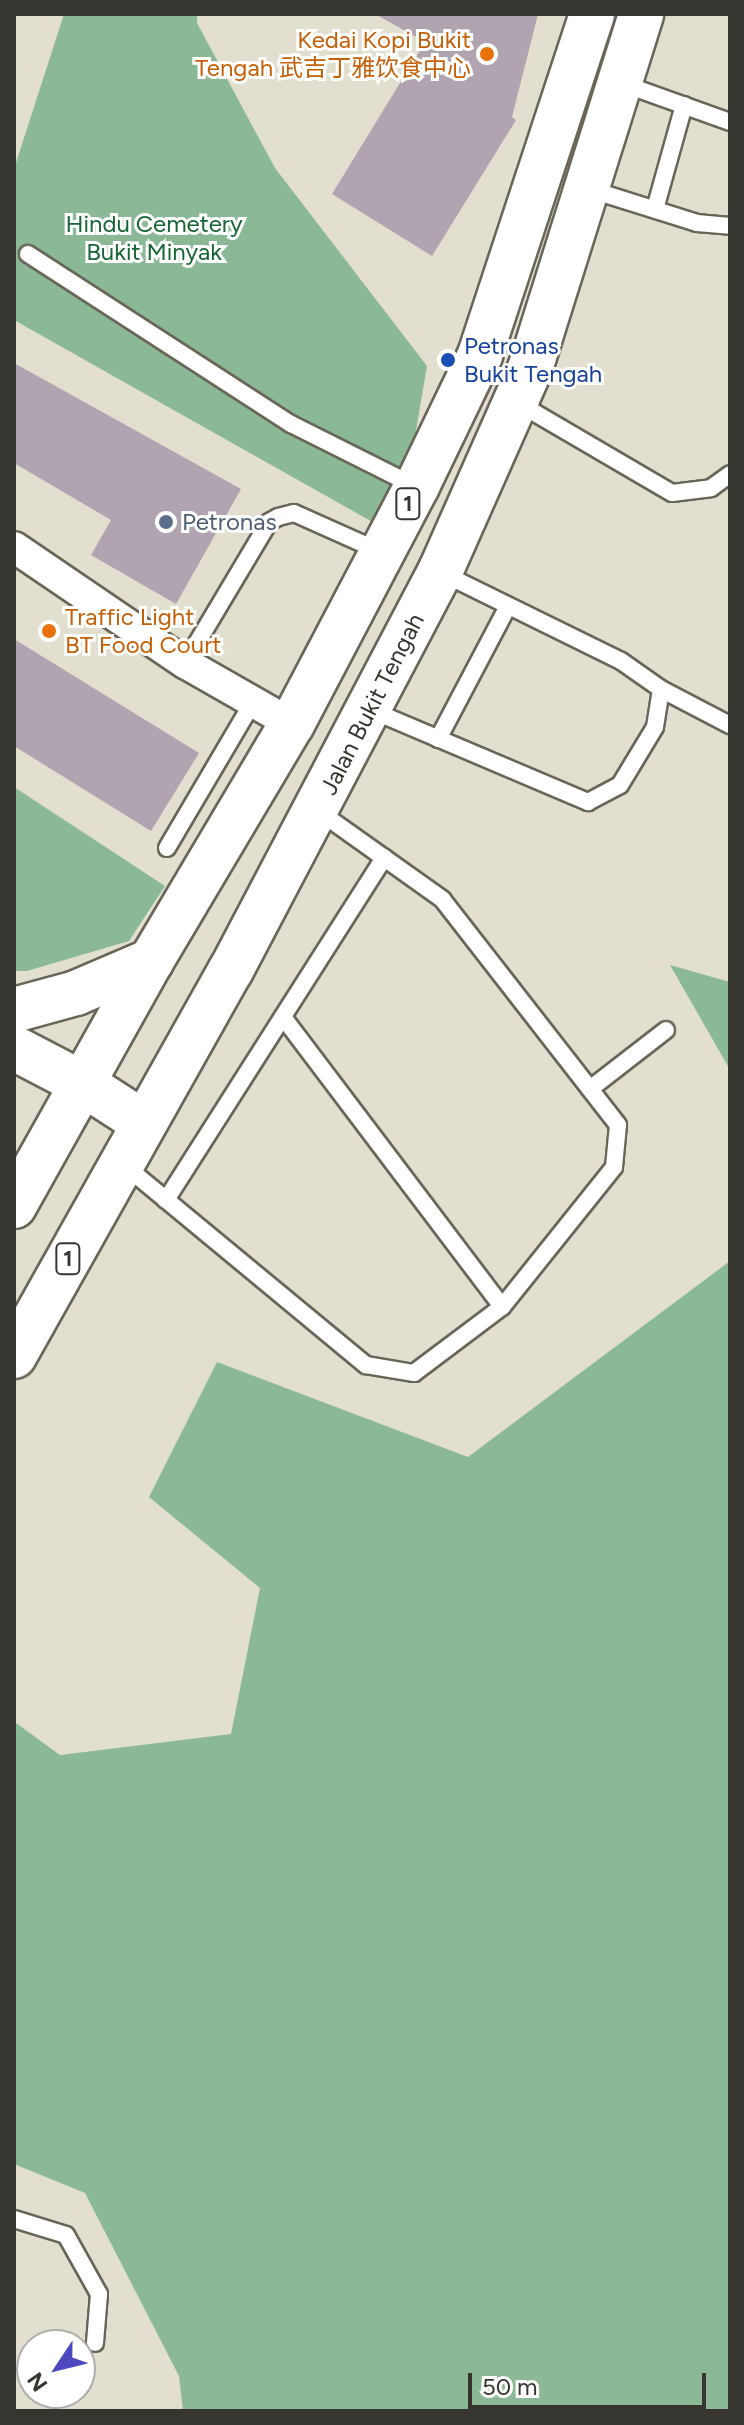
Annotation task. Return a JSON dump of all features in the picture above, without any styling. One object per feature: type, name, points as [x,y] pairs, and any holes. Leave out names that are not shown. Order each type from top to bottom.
[{"type":"main road","name":"Jalan Bukit Tengah","points":[[14,1356],[317,810],[440,572],[516,402],[641,14]]},
{"type":"main road","name":"1","points":[[14,1206],[85,1085],[151,961],[292,724],[417,486],[480,355],[590,19]]},
{"type":"main road","points":[[14,1010],[76,993],[151,961]]},
{"type":"main road","points":[[14,1048],[85,1085],[144,1123]]},
{"type":"street","points":[[14,547],[185,663],[292,724]]},
{"type":"lane","points":[[620,82],[730,122]]},
{"type":"lane","points":[[655,209],[684,105]]},
{"type":"lane","points":[[587,188],[697,223],[730,226]]},
{"type":"lane","points":[[28,254],[291,424],[417,486]]},
{"type":"lane","points":[[516,402],[672,493],[711,488],[730,474]]},
{"type":"lane","points":[[185,663],[269,522],[278,517],[294,513],[384,553]]},
{"type":"lane","points":[[440,572],[621,661],[661,689],[730,725]]},
{"type":"lane","points":[[438,739],[508,606]]},
{"type":"lane","points":[[369,709],[588,802],[620,785],[655,727],[661,689]]},
{"type":"lane","points":[[167,848],[253,702]]},
{"type":"lane","points":[[121,1163],[366,1365],[414,1373],[502,1307],[614,1167],[618,1125],[442,899],[317,810]]},
{"type":"lane","points":[[166,1200],[384,858]]},
{"type":"lane","points":[[283,1017],[502,1307]]},
{"type":"lane","points":[[590,1089],[666,1030]]},
{"type":"lane","points":[[14,2219],[66,2235],[99,2294],[96,2331]]},
{"type":"green space","name":"Hindu Cemetery Bukit Minyak","points":[[64,14],[197,14],[197,23],[275,168],[427,366],[411,460],[376,524],[14,320],[14,169]]},
{"type":"green space","points":[[14,787],[165,886],[129,941],[27,971],[14,971]]},
{"type":"green space","points":[[670,965],[730,982],[730,1070],[729,1068]]},
{"type":"green space","points":[[730,1261],[730,2411],[183,2411],[179,2376],[85,2193],[14,2164],[16,1723],[60,1755],[231,1734],[260,1588],[149,1497],[217,1362],[468,1457]]},
{"type":"building","points":[[375,14],[538,14],[512,117],[516,120],[432,256],[332,194],[425,42]]},
{"type":"building","points":[[14,363],[241,489],[176,604],[91,555],[111,520],[14,463]]},
{"type":"building","points":[[14,639],[199,753],[151,831],[14,746]]},
{"type":"place","name":"Kedai Kopi Bukit Tengah 武吉丁雅饮食中心","points":[[487,54]]},
{"type":"place","name":"Petronas Bukit Tengah","points":[[448,360]]},
{"type":"place","name":"Petronas","points":[[166,522]]},
{"type":"place","name":"Traffic Light BT Food Court","points":[[49,631]]}]
